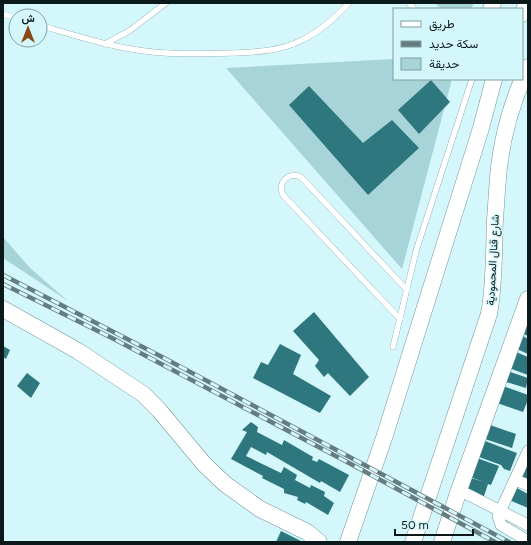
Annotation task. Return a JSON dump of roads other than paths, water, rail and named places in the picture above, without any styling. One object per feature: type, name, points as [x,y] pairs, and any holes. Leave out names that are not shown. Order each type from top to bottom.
[{"type":"main road","points":[[523,12],[528,3]]},
{"type":"main road","name":"شارع قنال المحمودية","points":[[523,78],[528,67]]},
{"type":"main road","points":[[487,102],[488,80]]},
{"type":"main road","points":[[348,542],[384,438],[478,136],[494,80]]},
{"type":"main road","name":"شارع قنال المحمودية","points":[[413,542],[490,314],[494,286],[499,170],[509,119],[522,80]]},
{"type":"main road","points":[[442,542],[459,490],[528,299]]},
{"type":"main road","points":[[3,309],[78,350],[143,394],[159,410],[204,464],[225,484],[260,509],[313,537]]},
{"type":"street","points":[[528,451],[500,511],[498,519],[501,525],[528,540]]},
{"type":"street","points":[[515,480],[528,485]]},
{"type":"street","points":[[459,490],[528,525]]},
{"type":"lane","points":[[105,44],[129,31],[166,3]]},
{"type":"lane","points":[[48,27],[105,44],[132,50],[176,54],[269,50],[285,47],[316,33],[329,23],[349,3]]},
{"type":"lane","points":[[393,347],[416,251],[472,80]]},
{"type":"lane","points":[[400,319],[284,194],[281,188],[286,178],[293,175],[301,177],[407,290]]},
{"type":"railway","points":[[3,275],[164,358],[509,542]]},
{"type":"railway","points":[[3,284],[112,338],[495,542]]}]
